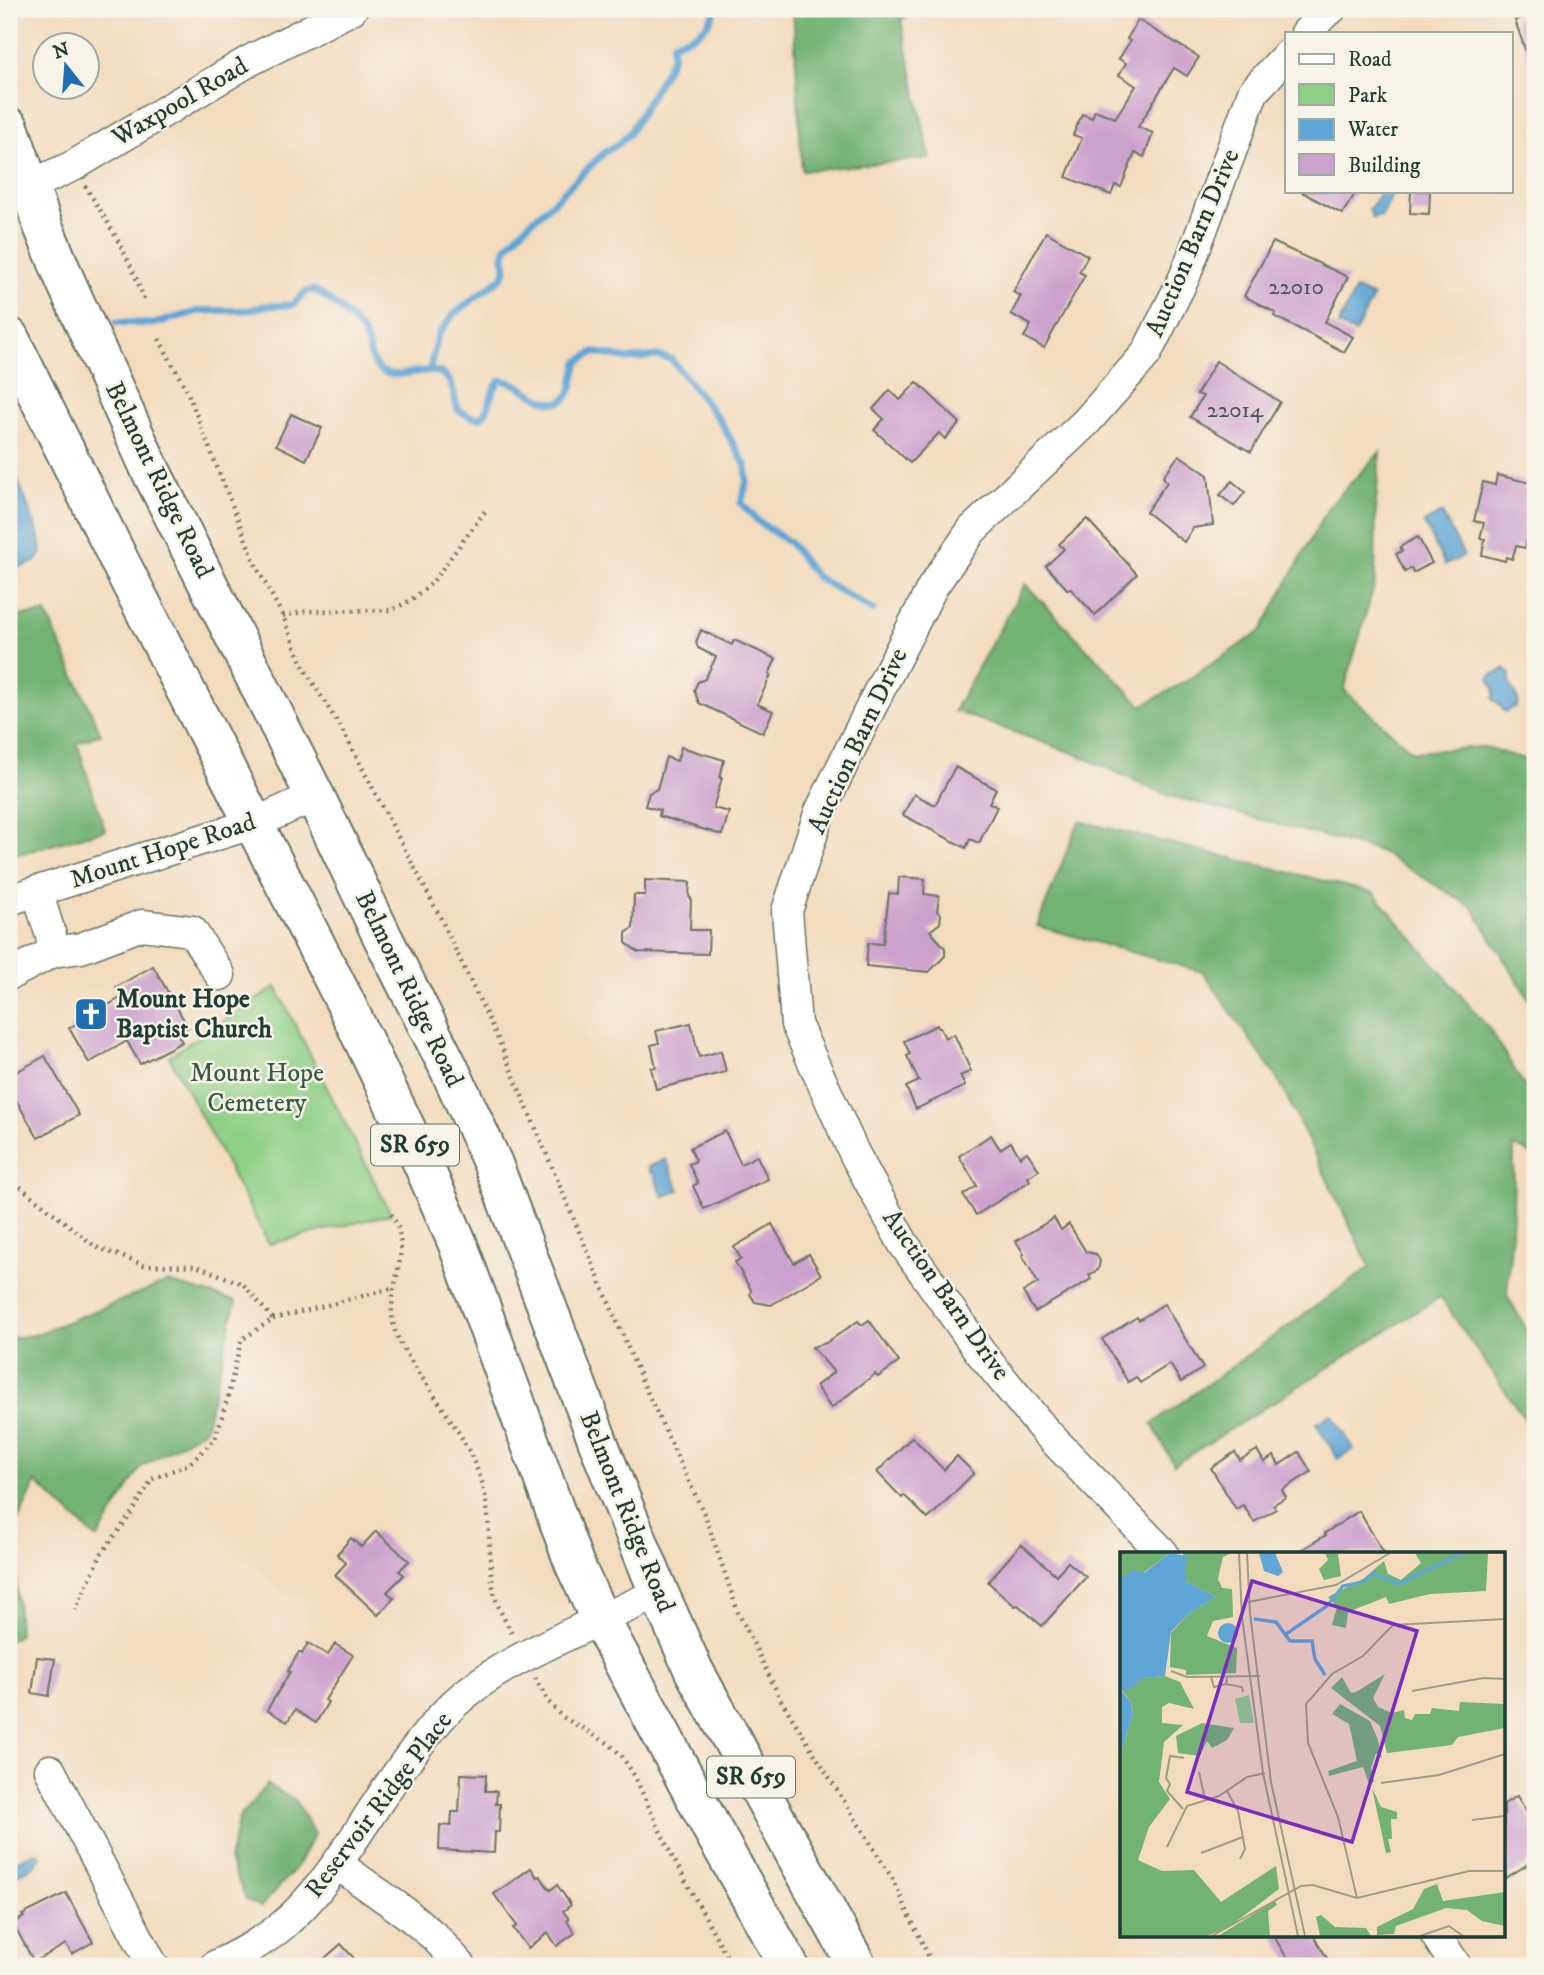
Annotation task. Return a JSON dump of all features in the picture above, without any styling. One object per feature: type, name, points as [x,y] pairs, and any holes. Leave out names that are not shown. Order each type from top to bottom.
[{"type":"main road","name":"Belmont Ridge Road","points":[[9,127],[19,191],[65,280],[150,469],[315,796],[447,1064],[493,1164],[604,1460],[694,1671],[857,1966]]},
{"type":"main road","name":"SR 659","points":[[9,337],[387,1086],[457,1242],[574,1563],[600,1619],[789,1966]]},
{"type":"street","name":"Waxpool Road","points":[[19,191],[73,166],[249,61],[352,9]]},
{"type":"street","points":[[1307,32],[1331,9]]},
{"type":"street","name":"Auction Barn Drive","points":[[1162,1552],[1045,1431],[980,1352],[903,1243],[854,1153],[796,1024],[787,911],[820,811],[933,586],[972,530],[1086,422],[1146,354],[1185,276],[1253,92],[1285,57]]},
{"type":"street","name":"Mount Hope Road","points":[[9,900],[255,823],[315,796]]},
{"type":"street","points":[[37,891],[51,936],[53,952]]},
{"type":"street","points":[[9,975],[53,952],[81,948],[142,925],[192,931],[220,975]]},
{"type":"street","name":"Reservoir Ridge Place","points":[[215,1966],[251,1948],[282,1926],[309,1900],[337,1864],[414,1751],[444,1714],[475,1687],[523,1657],[659,1593]]},
{"type":"street","points":[[50,1770],[153,1966]]},
{"type":"street","points":[[337,1864],[426,1929],[461,1966]]},
{"type":"street","points":[[1437,1937],[1456,1966]]},
{"type":"path","points":[[73,166],[133,269],[144,299]]},
{"type":"path","points":[[159,339],[187,391],[257,568],[283,616],[304,668],[345,734],[439,915],[499,1041],[642,1381],[706,1518],[738,1612],[781,1700],[892,1878],[933,1966]]},
{"type":"path","points":[[283,616],[308,611],[392,610],[411,600],[431,584],[486,510]]},
{"type":"path","points":[[9,1178],[96,1247],[144,1265],[196,1266],[243,1284],[273,1320]]},
{"type":"path","points":[[391,1214],[402,1240],[393,1297],[393,1322],[401,1347],[468,1450],[483,1485],[496,1600],[548,1701],[561,1716],[608,1743],[621,1755],[634,1775],[671,1854],[732,1966]]},
{"type":"path","points":[[75,1610],[102,1553],[134,1510],[152,1479],[189,1464],[215,1439],[241,1340],[273,1320],[395,1287]]},
{"type":"green space","points":[[793,9],[916,9],[901,20],[930,158],[802,171]]},
{"type":"green space","points":[[1380,452],[1375,582],[1344,690],[1413,752],[1483,747],[1535,762],[1535,1009],[1472,907],[1379,851],[1167,795],[1076,754],[954,711],[1025,584],[1142,706],[1186,681],[1261,631],[1329,506]]},
{"type":"green space","points":[[46,613],[101,734],[77,743],[105,830],[9,857],[9,617]]},
{"type":"green space","points":[[1079,821],[1374,893],[1491,1031],[1535,1103],[1535,1155],[1514,1146],[1513,1216],[1507,1295],[1535,1344],[1535,1434],[1440,1297],[1174,1465],[1152,1424],[1370,1267],[1279,1081],[1203,972],[1037,926]]},
{"type":"green space","name":"Mount Hope Cemetery","points":[[276,987],[391,1214],[269,1244],[169,1056]]},
{"type":"green space","points":[[167,1282],[236,1301],[205,1429],[141,1467],[97,1539],[36,1482],[14,1529],[19,1635],[9,1640],[9,1338],[34,1335]]},
{"type":"green space","points":[[267,1784],[296,1801],[314,1834],[296,1868],[261,1907],[246,1899],[229,1860],[239,1818]]},
{"type":"water","points":[[1380,192],[1392,192],[1382,216],[1372,218],[1369,209]]},
{"type":"water","points":[[1356,289],[1373,297],[1355,333],[1338,325]]},
{"type":"water","points":[[9,456],[39,536],[41,555],[35,562],[9,571]]},
{"type":"water","points":[[1442,513],[1464,556],[1445,565],[1424,523]]},
{"type":"water","points":[[1505,668],[1510,674],[1510,685],[1518,700],[1516,707],[1508,712],[1493,700],[1495,690],[1489,679],[1492,674]]},
{"type":"water","points":[[666,1159],[679,1190],[663,1197],[653,1172],[651,1173],[648,1167]]},
{"type":"water","points":[[1332,1414],[1354,1449],[1338,1459],[1316,1423]]},
{"type":"water","points":[[37,1852],[41,1857],[36,1861],[37,1864],[9,1879],[9,1864]]},
{"type":"building","points":[[1535,13],[1535,69],[1532,70],[1515,20]]},
{"type":"building","points":[[1138,20],[1199,57],[1187,76],[1174,68],[1138,127],[1153,133],[1144,157],[1135,153],[1121,187],[1115,185],[1111,195],[1066,177],[1082,138],[1073,135],[1082,114],[1092,118],[1095,110],[1115,118],[1136,86],[1119,75],[1126,63],[1119,59]]},
{"type":"building","points":[[1302,192],[1356,192],[1342,214]]},
{"type":"building","points":[[1411,192],[1430,192],[1429,214],[1410,213]]},
{"type":"building","points":[[1046,232],[1088,256],[1079,272],[1085,275],[1044,348],[1024,337],[1031,325],[1011,314],[1021,296],[1013,292]]},
{"type":"building","points":[[1273,242],[1348,277],[1325,322],[1353,337],[1344,352],[1274,316],[1276,313],[1244,296]]},
{"type":"building","points":[[1216,361],[1280,402],[1251,452],[1190,417],[1203,396],[1197,394]]},
{"type":"building","points":[[917,382],[960,423],[945,439],[939,433],[910,463],[874,430],[884,419],[873,409],[890,390],[900,400]]},
{"type":"building","points":[[291,414],[322,428],[306,460],[276,445]]},
{"type":"building","points":[[1179,455],[1208,475],[1213,525],[1193,528],[1184,542],[1146,512],[1167,482],[1163,477]]},
{"type":"building","points":[[1497,475],[1535,484],[1535,523],[1531,522],[1525,548],[1516,546],[1512,559],[1506,557],[1505,561],[1482,555],[1485,539],[1480,538],[1484,523],[1474,521],[1483,482],[1495,485]]},
{"type":"building","points":[[1232,481],[1245,492],[1234,506],[1220,495]]},
{"type":"building","points":[[1087,519],[1137,574],[1095,615],[1046,566],[1064,549],[1059,544]]},
{"type":"building","points":[[1418,537],[1432,563],[1413,573],[1411,568],[1405,572],[1396,554],[1402,551],[1400,547]]},
{"type":"building","points":[[701,630],[732,645],[734,640],[776,659],[757,704],[773,711],[763,733],[699,703],[694,690],[698,682],[705,679],[716,657],[698,648],[696,642]]},
{"type":"building","points":[[681,747],[724,760],[713,808],[729,812],[722,835],[659,816],[660,810],[645,806],[649,793],[657,789],[666,757],[677,761]]},
{"type":"building","points":[[955,767],[996,789],[989,803],[997,807],[979,843],[970,839],[966,848],[903,815],[914,794],[935,805]]},
{"type":"building","points":[[899,877],[925,879],[924,894],[939,896],[937,911],[941,914],[940,923],[930,931],[945,948],[945,956],[929,972],[866,966],[868,943],[883,944],[889,893],[898,894]]},
{"type":"building","points":[[645,880],[690,882],[690,930],[709,930],[708,954],[638,952],[626,943],[626,933],[633,928],[634,895],[645,895]]},
{"type":"building","points":[[153,966],[188,1027],[177,1033],[182,1042],[140,1064],[127,1041],[89,1063],[69,1028],[122,997],[116,987]]},
{"type":"building","points":[[691,1023],[699,1057],[721,1051],[726,1072],[656,1089],[651,1068],[656,1067],[651,1045],[659,1043],[656,1031]]},
{"type":"building","points":[[937,1025],[945,1038],[954,1034],[971,1071],[960,1076],[965,1086],[916,1109],[906,1087],[919,1081],[907,1056],[910,1054],[904,1041]]},
{"type":"building","points":[[45,1056],[79,1115],[38,1138],[9,1088],[9,1076]]},
{"type":"building","points":[[725,1131],[741,1164],[757,1156],[768,1179],[704,1209],[693,1186],[698,1183],[689,1164],[696,1161],[690,1148]]},
{"type":"building","points":[[991,1135],[1000,1149],[1011,1142],[1020,1157],[1027,1152],[1039,1170],[1028,1177],[1030,1181],[976,1215],[963,1195],[977,1186],[959,1156]]},
{"type":"building","points":[[1054,1218],[1061,1230],[1069,1224],[1086,1252],[1096,1254],[1100,1261],[1098,1270],[1089,1275],[1091,1279],[1035,1312],[1023,1292],[1038,1283],[1016,1241]]},
{"type":"building","points":[[772,1224],[794,1263],[809,1254],[821,1275],[771,1305],[755,1302],[735,1262],[741,1259],[734,1247]]},
{"type":"building","points":[[1164,1304],[1203,1368],[1181,1382],[1170,1364],[1140,1383],[1136,1377],[1128,1382],[1102,1339]]},
{"type":"building","points":[[869,1320],[899,1362],[878,1377],[875,1374],[831,1408],[816,1386],[834,1372],[812,1347],[826,1343],[858,1321],[862,1325]]},
{"type":"building","points":[[912,1437],[944,1470],[957,1456],[974,1473],[928,1519],[904,1495],[902,1498],[877,1472]]},
{"type":"building","points":[[1257,1450],[1264,1462],[1274,1456],[1279,1465],[1299,1452],[1311,1472],[1282,1490],[1286,1497],[1273,1505],[1276,1509],[1254,1522],[1243,1505],[1236,1509],[1211,1468],[1235,1452],[1240,1460]]},
{"type":"building","points":[[1359,1511],[1383,1552],[1298,1552],[1326,1535],[1325,1533]]},
{"type":"building","points":[[376,1531],[409,1561],[399,1571],[404,1575],[387,1592],[394,1598],[378,1615],[335,1575],[346,1563],[337,1554],[351,1538],[361,1547]]},
{"type":"building","points":[[1021,1544],[1056,1575],[1068,1562],[1086,1577],[1042,1626],[988,1582]]},
{"type":"building","points":[[308,1643],[328,1655],[335,1644],[353,1655],[325,1700],[328,1702],[316,1723],[295,1710],[287,1722],[267,1710],[299,1652],[302,1654]]},
{"type":"building","points":[[37,1657],[55,1659],[49,1696],[32,1693]]},
{"type":"building","points":[[461,1774],[486,1775],[485,1791],[497,1791],[496,1804],[500,1804],[499,1832],[495,1832],[494,1853],[439,1850],[440,1825],[451,1826],[452,1812],[459,1812]]},
{"type":"building","points":[[1517,1796],[1535,1826],[1535,1860],[1506,1878],[1506,1803]]},
{"type":"building","points":[[531,1868],[550,1890],[557,1885],[571,1905],[563,1911],[575,1933],[557,1946],[548,1933],[528,1948],[513,1928],[517,1926],[494,1894]]},
{"type":"building","points":[[66,1893],[93,1942],[72,1954],[66,1944],[34,1962],[13,1923],[24,1917],[22,1915]]},
{"type":"building","points":[[1274,1937],[1314,1937],[1332,1966],[1292,1966]]},
{"type":"building","points":[[341,1944],[361,1966],[316,1966]]},
{"type":"waterway","points":[[430,369],[438,335],[453,315],[502,277],[506,270],[504,257],[507,246],[606,151],[620,143],[630,132],[666,70],[672,57],[673,43],[699,32],[716,9]]},
{"type":"waterway","points":[[117,322],[153,324],[199,311],[250,310],[265,306],[293,305],[305,292],[315,290],[341,310],[363,333],[377,368],[389,374],[425,371],[441,373],[450,382],[458,410],[480,418],[501,380],[515,384],[546,401],[560,402],[571,390],[578,362],[594,352],[628,359],[657,356],[671,359],[720,421],[746,466],[747,481],[741,503],[759,522],[790,543],[815,576],[873,610]]},
{"type":"place","name":"Mount Hope Baptist Church","points":[[91,1014]]}]
